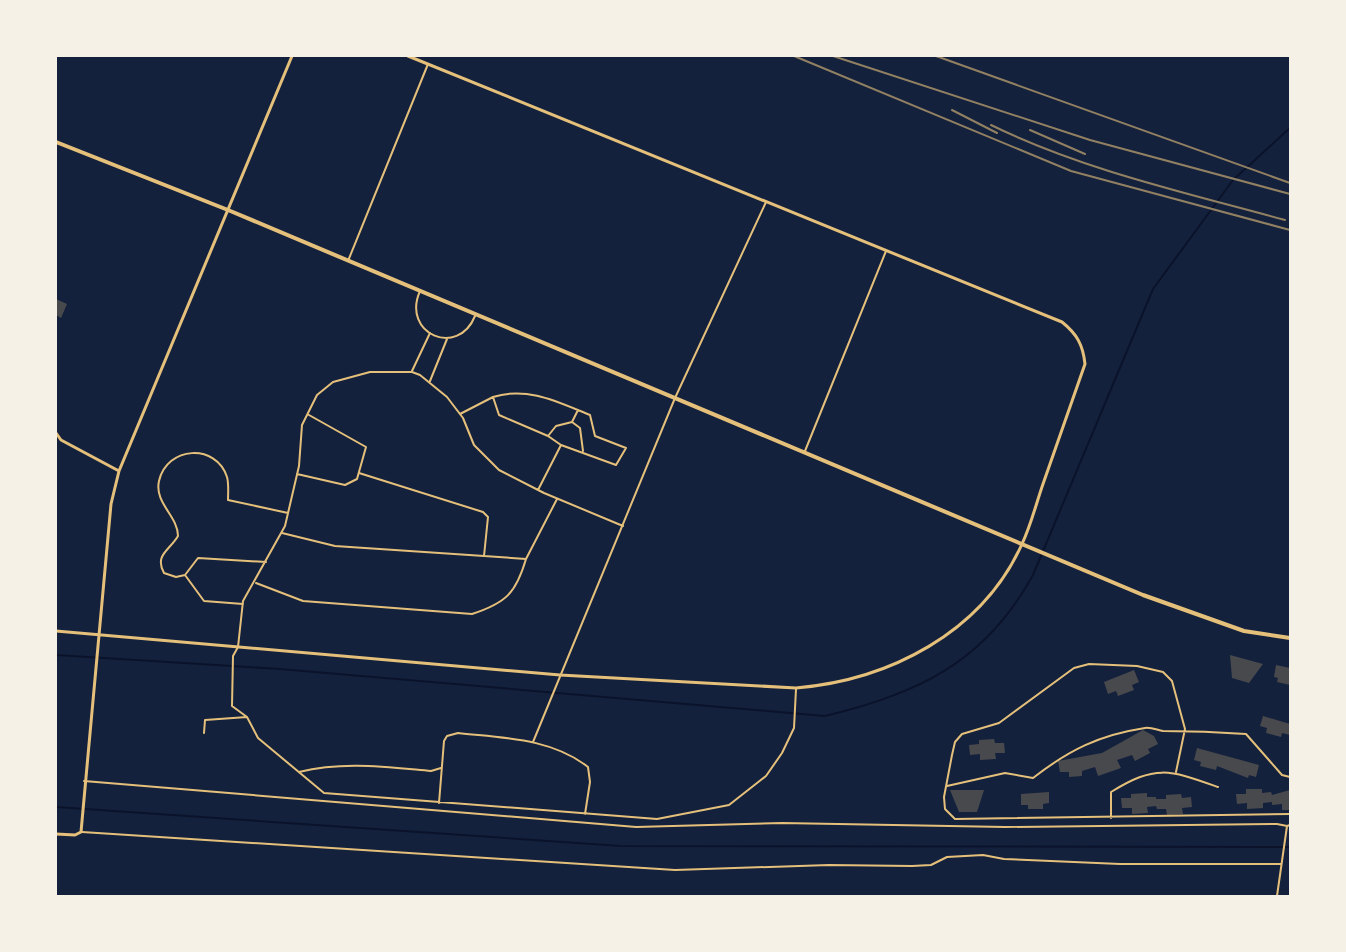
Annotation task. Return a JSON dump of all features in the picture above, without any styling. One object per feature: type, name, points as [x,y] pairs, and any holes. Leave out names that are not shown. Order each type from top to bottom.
[{"type":"main road","points":[[56,142],[228,210],[1143,595],[1244,631],[1290,638]]},
{"type":"street","points":[[81,832],[97,635],[111,504],[119,471],[292,56]]},
{"type":"street","points":[[56,631],[560,675],[796,688],[823,686],[884,670],[938,643],[970,617],[1003,579],[1023,544],[1085,364],[1083,349],[1075,332],[1062,322],[408,56]]},
{"type":"street","points":[[348,261],[428,64]]},
{"type":"street","points":[[533,742],[675,398],[766,202]]},
{"type":"street","points":[[804,453],[886,251]]},
{"type":"street","points":[[420,291],[415,311],[418,322],[430,333],[447,338],[464,332],[476,314]]},
{"type":"street","points":[[412,372],[430,333]]},
{"type":"street","points":[[430,381],[447,338]]},
{"type":"street","points":[[623,526],[557,499],[500,470],[474,444],[460,414],[430,381],[412,372],[370,372],[333,382],[317,395],[309,416],[302,425],[297,474],[288,513],[281,533],[243,604],[238,647],[233,656],[232,706],[247,717],[258,738],[324,793],[657,819],[729,805],[766,776],[783,753],[794,722],[796,688]]},
{"type":"street","points":[[460,414],[493,397],[508,392],[529,393],[590,415],[595,436],[626,448],[616,465],[561,445],[548,436],[499,415],[493,397]]},
{"type":"street","points":[[548,436],[556,426],[572,422],[578,410]]},
{"type":"street","points":[[297,474],[345,485],[357,479],[366,447],[309,416]]},
{"type":"street","points":[[572,422],[580,428],[583,453]]},
{"type":"street","points":[[56,433],[61,440],[119,471]]},
{"type":"street","points":[[538,490],[561,445]]},
{"type":"street","points":[[266,562],[198,558],[185,574],[170,577],[164,573],[160,563],[162,554],[178,536],[175,523],[159,496],[159,482],[163,469],[172,459],[192,453],[212,457],[222,466],[228,478],[228,500],[288,513]]},
{"type":"street","points":[[359,473],[483,512],[488,517],[484,556]]},
{"type":"street","points":[[255,583],[303,602],[472,614],[491,607],[510,596],[557,499]]},
{"type":"street","points":[[281,533],[335,546],[526,559]]},
{"type":"street","points":[[185,574],[204,601],[243,604]]},
{"type":"street","points":[[1176,772],[1185,729],[1172,681],[1162,672],[1107,663],[1082,666],[1060,678],[1027,705],[999,723],[962,734],[956,742],[946,786],[945,809],[955,819],[1290,814]]},
{"type":"street","points":[[204,733],[205,720],[247,717]]},
{"type":"street","points":[[946,786],[1005,773],[1033,778],[1056,759],[1101,738],[1145,728],[1246,734],[1282,776],[1290,777]]},
{"type":"street","points":[[439,803],[444,741],[452,734],[533,742],[573,755],[588,766],[590,782],[585,814]]},
{"type":"street","points":[[299,772],[327,765],[431,771],[441,768]]},
{"type":"street","points":[[1111,818],[1111,792],[1149,773],[1176,772],[1218,787]]},
{"type":"street","points":[[84,780],[636,826],[771,823],[939,827],[1277,824],[1289,826],[1284,837],[1277,897]]},
{"type":"street","points":[[56,834],[75,835],[81,832],[675,870],[912,866],[931,865],[947,857],[983,855],[1004,859],[1120,864],[1281,864]]},
{"type":"building","points":[[56,299],[67,304],[61,318],[56,315]]},
{"type":"building","points":[[1230,655],[1263,664],[1249,683],[1232,678]]},
{"type":"building","points":[[1276,665],[1290,668],[1290,685],[1277,682],[1278,678],[1274,677]]},
{"type":"building","points":[[1134,670],[1139,682],[1132,685],[1134,690],[1118,696],[1116,691],[1108,694],[1104,682]]},
{"type":"building","points":[[1263,716],[1290,724],[1290,735],[1282,733],[1281,737],[1266,733],[1267,728],[1260,726]]},
{"type":"building","points":[[1143,730],[1154,736],[1158,744],[1148,749],[1150,753],[1135,761],[1132,755],[1117,760],[1121,768],[1098,776],[1095,767],[1082,771],[1082,776],[1069,777],[1069,772],[1060,772],[1058,761],[1102,753]]},
{"type":"building","points":[[994,739],[995,743],[1004,743],[1005,753],[995,753],[996,759],[980,760],[980,754],[970,755],[969,745],[979,744],[979,740]]},
{"type":"building","points":[[1197,748],[1259,765],[1256,777],[1249,775],[1248,778],[1217,766],[1216,770],[1200,766],[1201,762],[1194,760]]},
{"type":"building","points":[[1246,789],[1262,789],[1262,793],[1271,792],[1272,795],[1290,790],[1290,810],[1282,810],[1282,804],[1272,805],[1272,802],[1263,803],[1263,808],[1247,809],[1247,803],[1237,804],[1236,794],[1246,794]]},
{"type":"building","points":[[950,790],[984,790],[977,812],[959,812]]},
{"type":"building","points":[[1049,792],[1049,803],[1043,804],[1043,809],[1028,809],[1028,805],[1021,805],[1021,794]]},
{"type":"building","points":[[1147,793],[1147,797],[1156,797],[1156,799],[1166,799],[1166,795],[1181,794],[1182,798],[1191,797],[1192,807],[1182,808],[1183,814],[1167,815],[1166,809],[1157,809],[1156,806],[1147,807],[1148,813],[1132,814],[1132,808],[1122,808],[1121,798],[1131,798],[1131,794]]},
{"type":"waterway","points":[[56,655],[280,669],[825,716],[890,697],[919,685],[946,670],[971,652],[993,631],[1014,605],[1033,575],[1153,289],[1233,180],[1290,128]]},
{"type":"waterway","points":[[56,807],[621,846],[1290,847]]},
{"type":"railway","points":[[794,56],[1071,171],[1290,230]]},
{"type":"railway","points":[[833,56],[1090,140],[1290,194]]},
{"type":"railway","points":[[936,56],[1290,183]]},
{"type":"railway","points":[[952,110],[997,133]]},
{"type":"railway","points":[[991,125],[1026,141],[1099,168],[1285,220]]},
{"type":"railway","points":[[1030,130],[1085,154]]}]
